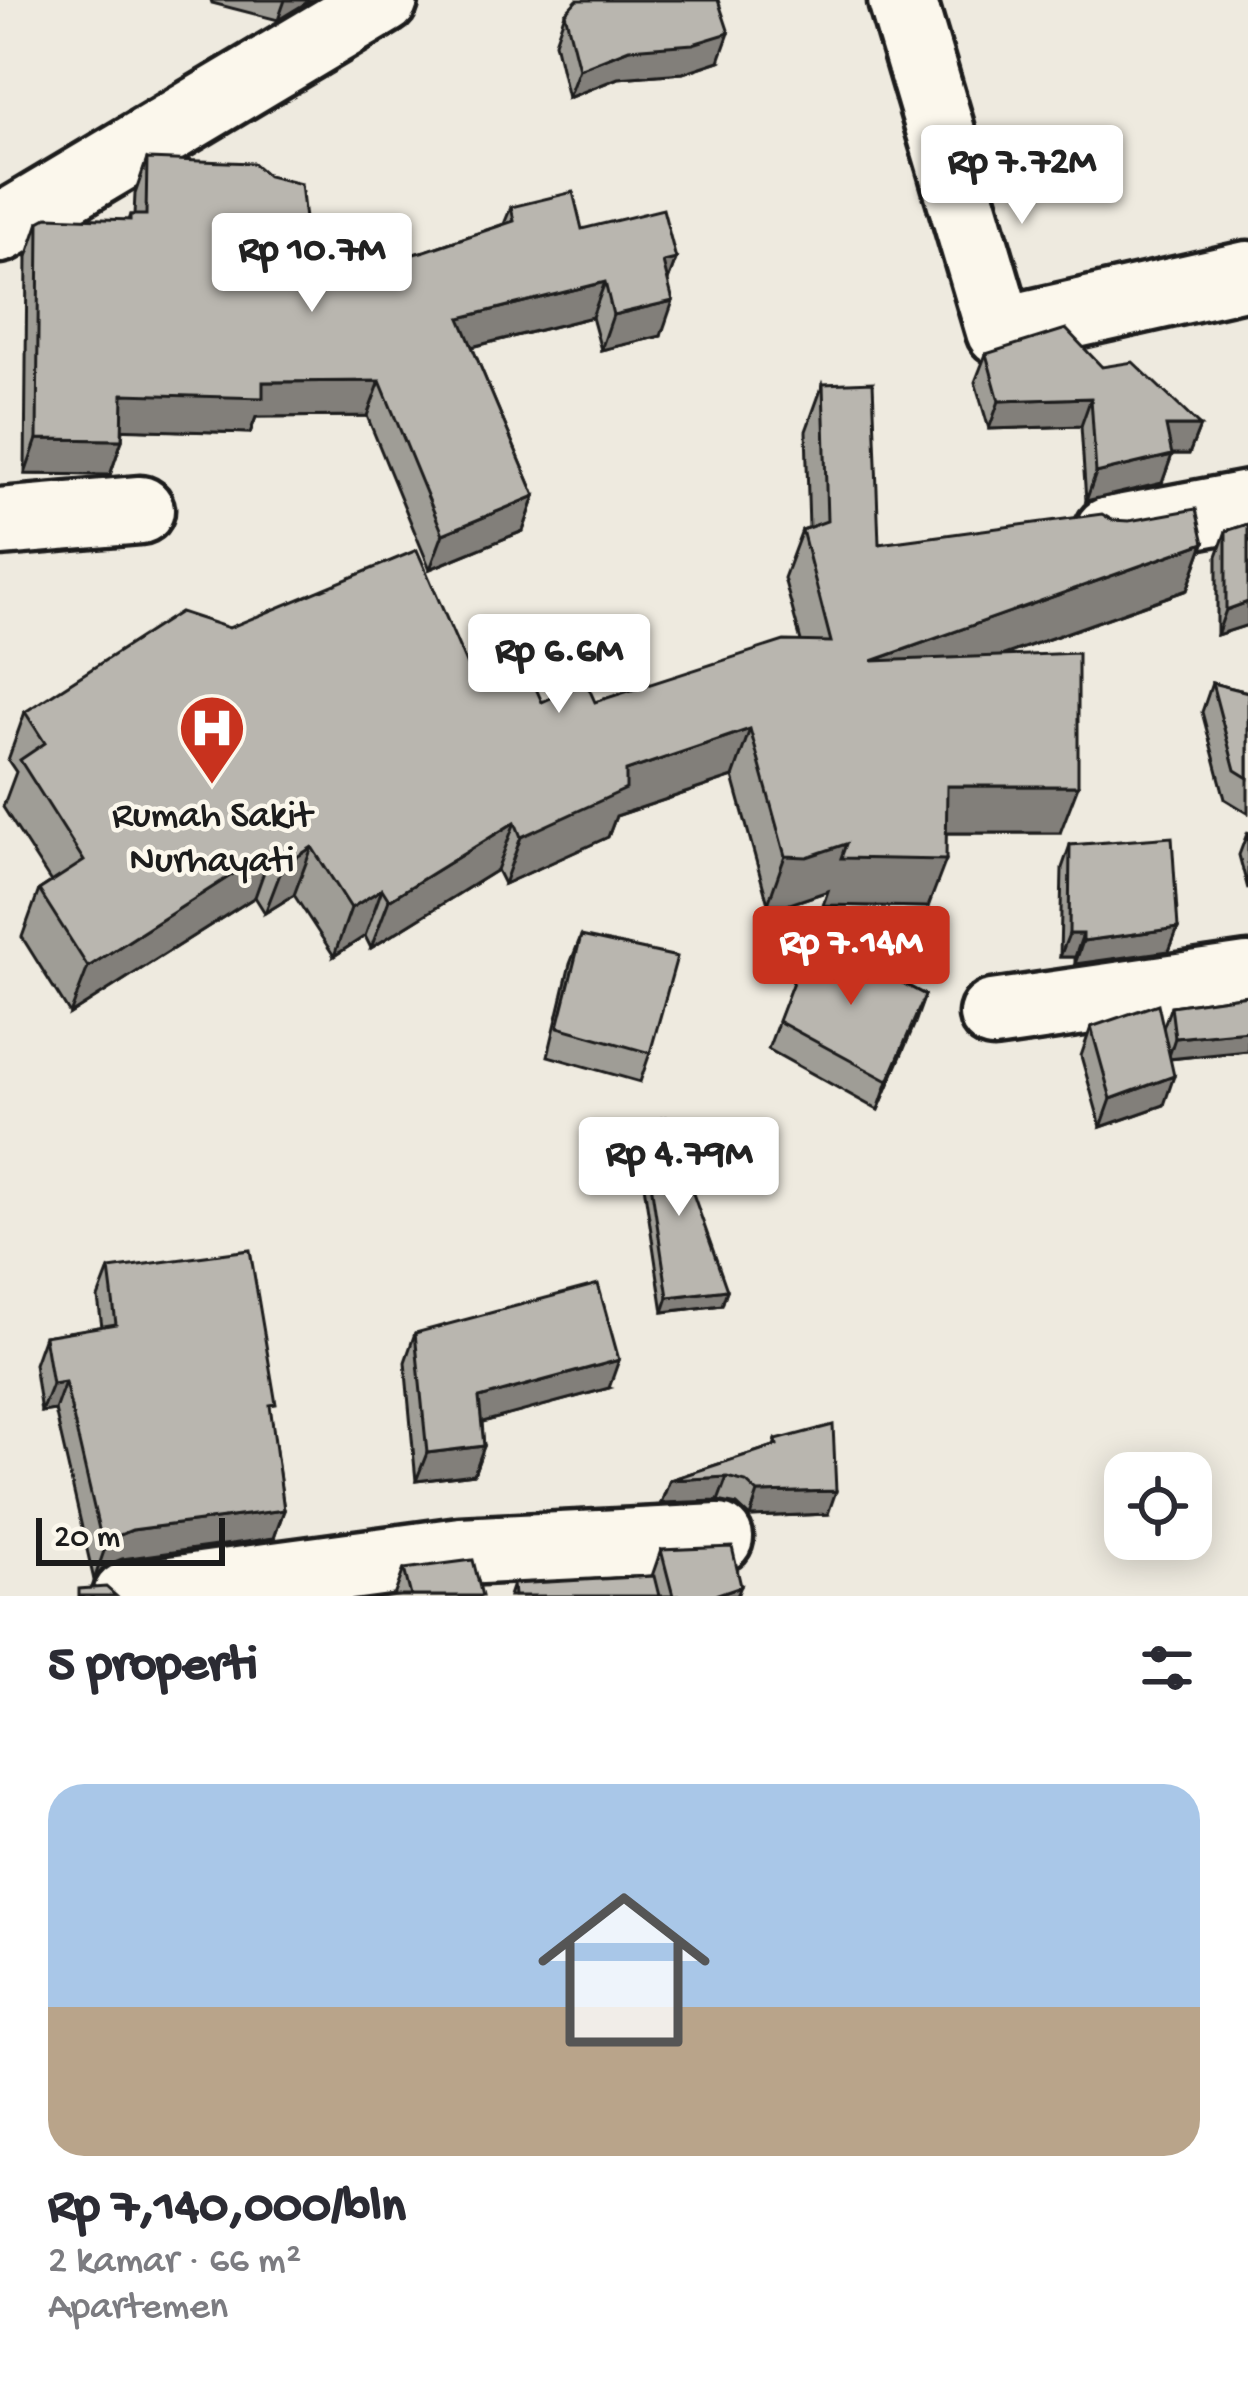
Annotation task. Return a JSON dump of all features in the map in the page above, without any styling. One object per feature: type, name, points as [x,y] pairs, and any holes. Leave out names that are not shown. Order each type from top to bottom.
[{"type":"street","points":[[0,229],[384,0]]},
{"type":"street","points":[[902,0],[1000,332],[1248,275]]},
{"type":"street","points":[[1106,532],[1248,505]]},
{"type":"street","points":[[0,522],[140,510]]},
{"type":"street","points":[[993,1014],[1248,976]]},
{"type":"street","points":[[128,1596],[461,1551],[719,1538]]},
{"type":"building","points":[[577,0],[718,0],[729,33],[693,44],[629,49],[579,69],[565,13]]},
{"type":"building","points":[[147,159],[253,163],[268,176],[301,184],[312,281],[514,221],[511,207],[573,192],[582,229],[663,209],[676,259],[663,262],[673,301],[613,315],[605,282],[460,318],[535,496],[443,534],[380,381],[263,382],[263,398],[123,394],[122,440],[37,439],[39,222],[48,217],[130,220],[130,215],[146,215]]},
{"type":"building","points":[[1066,329],[1102,367],[1133,362],[1200,426],[1166,426],[1172,455],[1096,473],[1091,398],[999,401],[986,354]]},
{"type":"building","points":[[873,382],[879,544],[1102,514],[1129,521],[1196,509],[1204,543],[872,661],[1078,653],[1078,786],[947,786],[946,860],[841,858],[846,844],[807,857],[785,856],[750,729],[626,771],[626,789],[521,837],[515,822],[389,900],[382,889],[351,908],[312,847],[283,866],[272,849],[88,967],[39,890],[84,861],[20,760],[45,743],[25,712],[180,612],[229,628],[417,550],[469,670],[519,650],[542,702],[586,682],[595,702],[784,641],[831,642],[802,530],[827,521],[823,384]]},
{"type":"building","points":[[1248,524],[1248,602],[1226,610],[1226,531]]},
{"type":"building","points":[[1212,683],[1248,692],[1248,778],[1235,770]]},
{"type":"building","points":[[1172,837],[1178,928],[1083,941],[1083,934],[1069,934],[1070,845]]},
{"type":"building","points":[[811,935],[925,995],[888,1081],[778,1021]]},
{"type":"building","points":[[581,936],[677,957],[650,1053],[558,1027]]},
{"type":"building","points":[[1248,995],[1248,1031],[1175,1038],[1171,1006]]},
{"type":"building","points":[[1158,1004],[1174,1076],[1111,1099],[1091,1027]]},
{"type":"building","points":[[666,1117],[727,1290],[668,1297],[642,1123]]},
{"type":"building","points":[[250,1250],[276,1404],[270,1405],[284,1510],[132,1530],[115,1537],[104,1551],[65,1382],[52,1384],[44,1336],[116,1324],[109,1269]]},
{"type":"building","points":[[598,1284],[619,1360],[479,1398],[484,1446],[427,1453],[415,1333]]},
{"type":"building","points":[[833,1425],[836,1491],[758,1493],[746,1482],[727,1477],[670,1480],[777,1445],[776,1440]]},
{"type":"building","points":[[732,1547],[741,1586],[712,1596],[673,1596],[661,1550]]},
{"type":"building","points":[[473,1560],[482,1596],[411,1596],[404,1569]]},
{"type":"building","points":[[654,1576],[659,1596],[514,1596],[513,1584]]},
{"type":"building","points":[[106,1587],[116,1596],[79,1596],[79,1589]]},
{"type":"place","name":"Rumah Sakit Nurhayati","points":[[212,787]]}]
